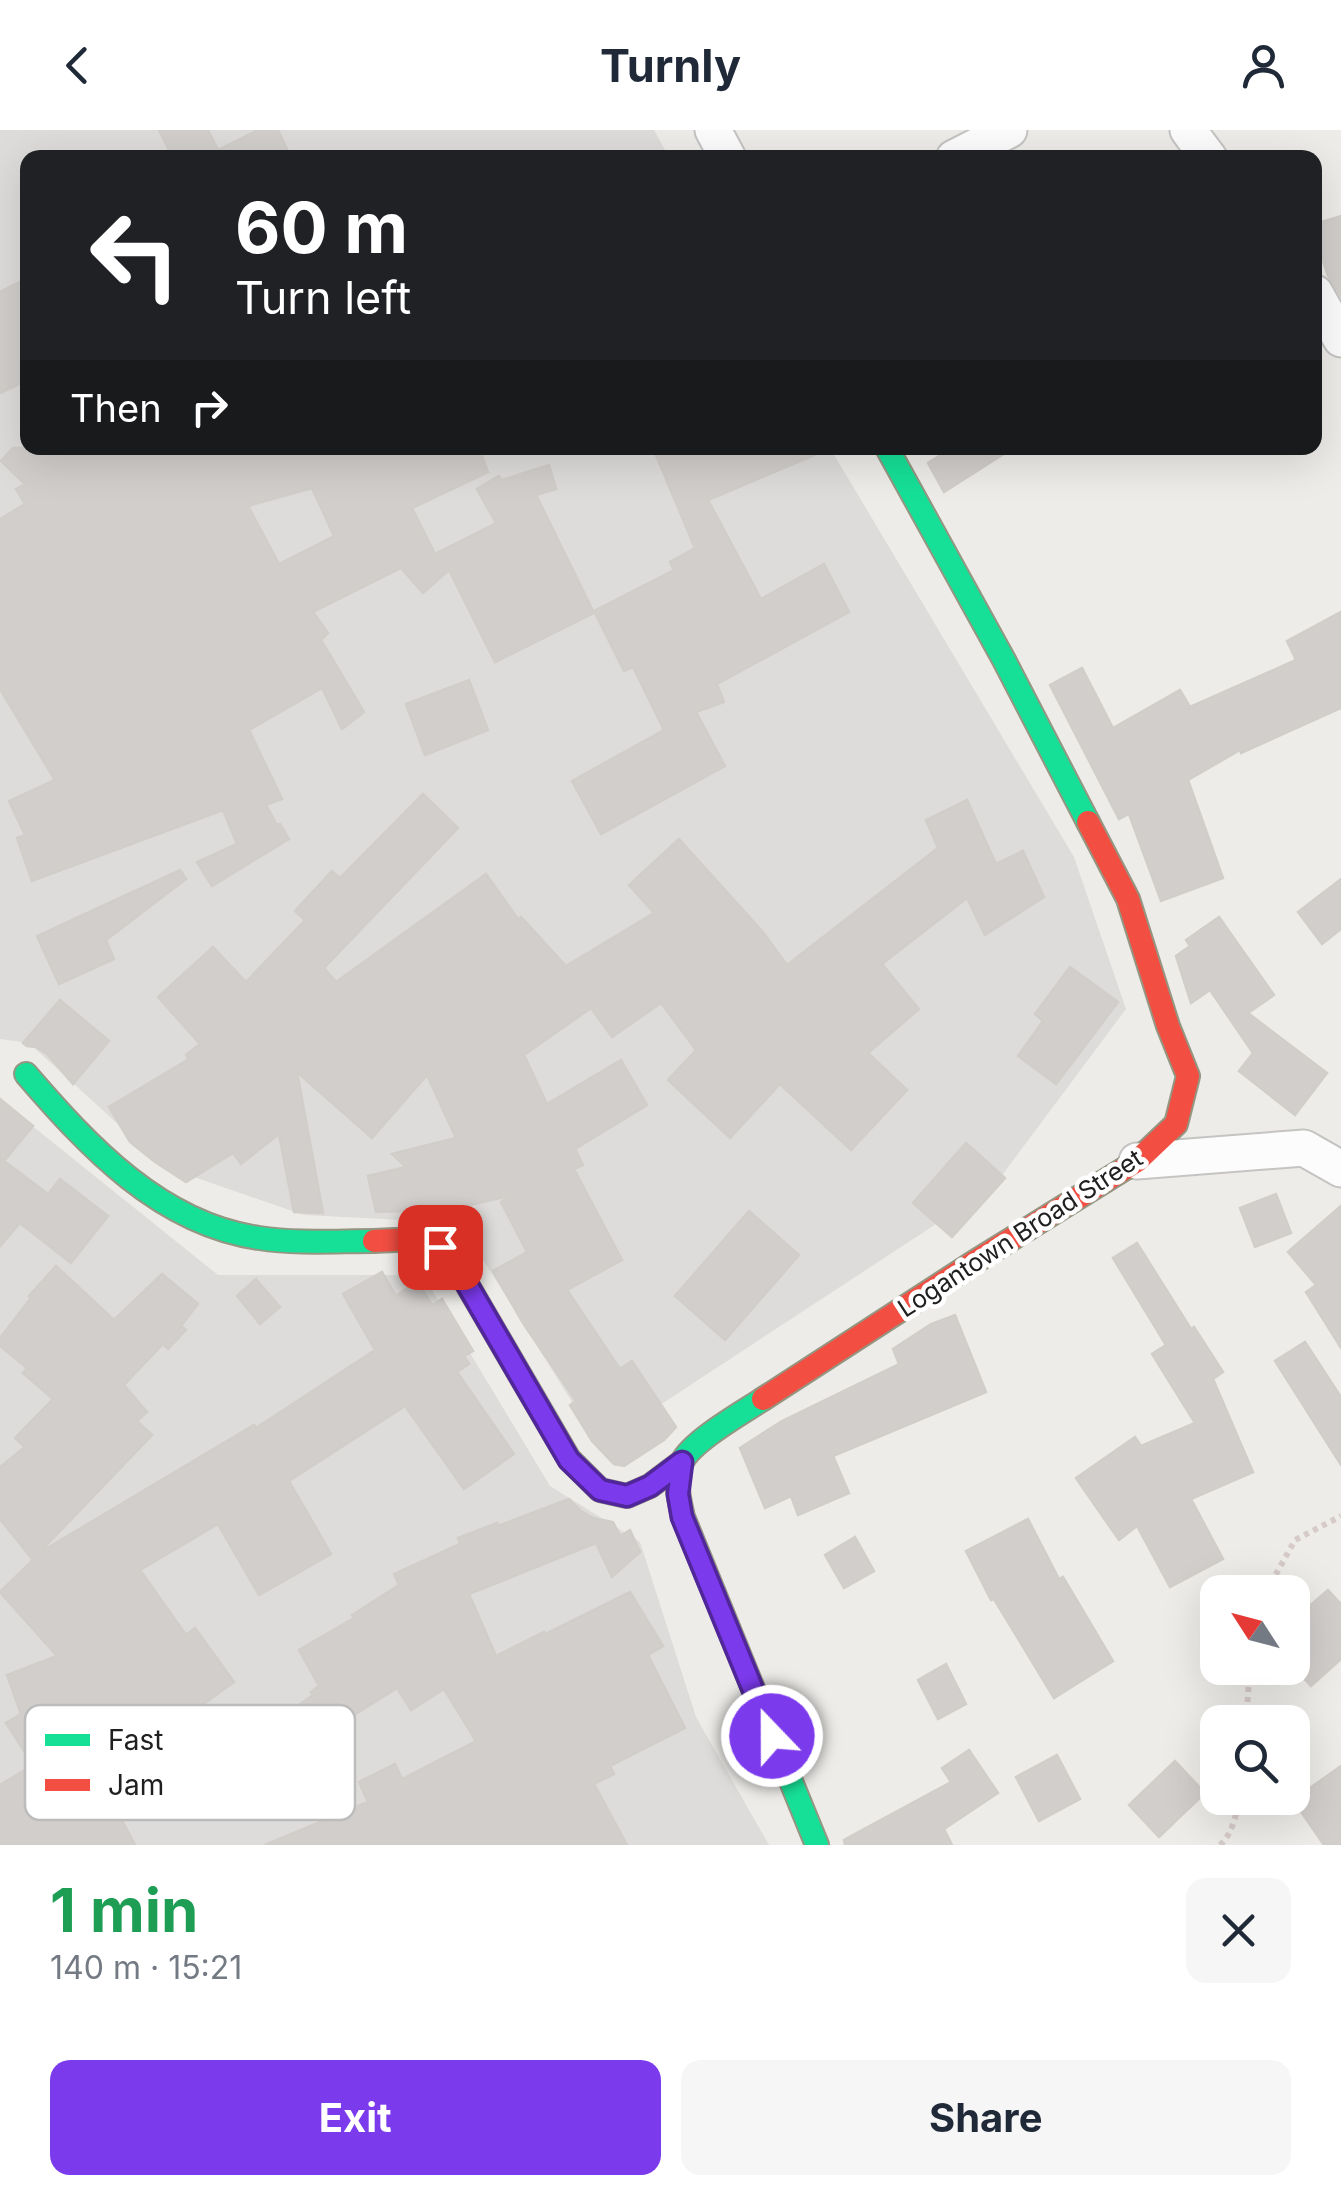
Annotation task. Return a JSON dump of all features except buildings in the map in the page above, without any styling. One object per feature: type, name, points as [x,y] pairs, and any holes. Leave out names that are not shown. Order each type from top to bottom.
[{"type":"street","points":[[970,150],[1009,130]]},
{"type":"street","points":[[1322,305],[1341,339]]},
{"type":"street","name":"Logantown Broad Street","points":[[26,1074],[72,1128],[119,1172],[173,1209],[223,1230],[266,1240],[414,1238],[440,1247],[461,1274],[569,1460],[600,1490],[627,1496],[650,1486],[682,1462],[706,1436],[1137,1161],[1176,1124],[1188,1076],[1128,898],[892,455]]},
{"type":"street","points":[[1137,1161],[1304,1148],[1341,1170]]},
{"type":"street","points":[[682,1462],[678,1494],[682,1517],[817,1845]]},
{"type":"path","points":[[1276,1575],[1296,1540],[1341,1516]]},
{"type":"path","points":[[1220,1845],[1235,1815]]},
{"type":"shaded area","points":[[0,130],[654,130],[665,150],[20,150],[20,455],[834,455],[1074,857],[1126,1009],[994,1186],[599,1445],[460,1223],[304,1215],[165,1167],[29,1043],[0,1039]]},
{"type":"shaded area","points":[[0,1100],[218,1275],[423,1275],[550,1486],[640,1542],[696,1717],[769,1845],[0,1845]]},
{"type":"traffic: fast","points":[[891,455],[1088,822]]},
{"type":"traffic: fast","points":[[26,1074],[101,1154],[158,1199],[190,1217],[259,1238],[374,1241]]},
{"type":"traffic: fast","points":[[763,1399],[687,1454],[680,1469],[679,1497],[683,1517],[817,1845]]},
{"type":"traffic: jam","points":[[763,1399],[1137,1161],[1176,1124],[1188,1076],[1128,899],[1088,822]]},
{"type":"traffic: jam","points":[[374,1241],[424,1242],[451,1261],[569,1459],[600,1490],[627,1496],[650,1486],[682,1462]]},
{"type":"route","points":[[440,1247],[461,1274],[569,1460],[600,1490],[627,1496],[650,1486],[682,1462],[678,1494],[682,1517],[772,1736]]}]
